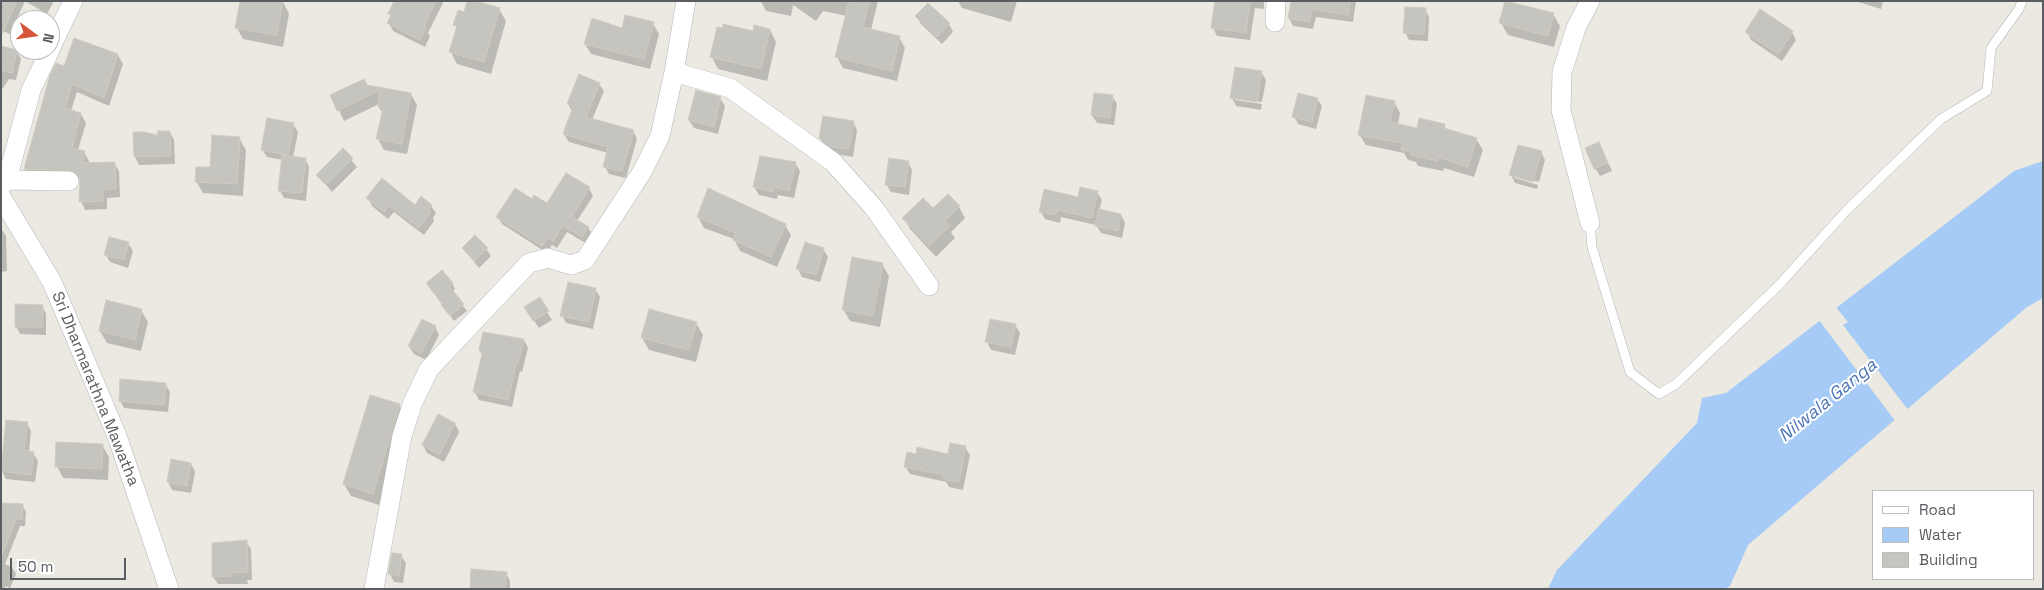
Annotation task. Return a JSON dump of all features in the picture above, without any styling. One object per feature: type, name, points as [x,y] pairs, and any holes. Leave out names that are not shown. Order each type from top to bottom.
[{"type":"street","points":[[60,28],[73,1]]},
{"type":"street","points":[[374,589],[402,436],[413,402],[430,369],[529,263],[548,258],[571,265],[585,260],[642,172],[660,136],[674,72],[686,1]]},
{"type":"street","points":[[1275,22],[1276,1]]},
{"type":"street","points":[[1590,1],[1576,28],[1562,72],[1561,110],[1590,223]]},
{"type":"street","points":[[45,60],[31,90],[3,188],[69,181]]},
{"type":"street","points":[[674,72],[730,88],[834,162],[874,208],[929,286]]},
{"type":"street","name":"Sri Dharmarathna Mawatha","points":[[3,188],[52,282],[117,436],[169,589]]},
{"type":"lane","points":[[1590,223],[1592,247],[1630,372],[1659,394],[1676,384],[1779,285],[1847,210],[1942,119],[1987,91],[1992,48],[2019,9],[2022,1]]},
{"type":"water","name":"Nilwala Ganga","points":[[2043,161],[2043,298],[2027,307],[1748,545],[1730,586],[1724,589],[1548,589],[1557,570],[1697,423],[1702,398],[1726,393],[2014,171]]},
{"type":"pier","points":[[1835,306],[1848,322],[1843,325],[1909,411],[1896,422],[1818,319]]},
{"type":"building","points":[[1,1],[17,1],[13,10],[10,10],[10,16],[1,36]]},
{"type":"building","points":[[240,1],[283,1],[277,35],[235,28]]},
{"type":"building","points":[[394,1],[436,1],[424,26],[426,27],[420,40],[387,23],[391,15],[388,14]]},
{"type":"building","points":[[467,1],[476,1],[500,8],[484,62],[449,52],[457,26],[453,25],[458,10],[464,12]]},
{"type":"building","points":[[849,1],[869,1],[863,27],[900,36],[892,71],[835,57]]},
{"type":"building","points":[[1215,1],[1250,1],[1246,33],[1211,28]]},
{"type":"building","points":[[1291,1],[1351,1],[1348,15],[1312,9],[1309,22],[1288,18]]},
{"type":"building","points":[[1505,1],[1554,13],[1548,36],[1499,23]]},
{"type":"building","points":[[928,3],[950,23],[937,37],[915,16]]},
{"type":"building","points":[[1405,7],[1426,8],[1424,34],[1403,33]]},
{"type":"building","points":[[1760,9],[1793,31],[1778,54],[1745,32]]},
{"type":"building","points":[[625,15],[654,22],[644,59],[584,44],[592,18],[622,28]]},
{"type":"building","points":[[723,24],[753,31],[754,25],[770,29],[761,69],[710,57],[717,27],[722,28]]},
{"type":"building","points":[[74,38],[118,54],[104,98],[72,84],[65,108],[81,113],[72,148],[85,151],[82,163],[115,162],[116,189],[103,189],[103,201],[79,202],[80,181],[79,175],[74,171],[24,169],[50,75],[56,63],[64,66]]},
{"type":"building","points":[[1,46],[10,48],[10,60],[15,60],[12,73],[1,71]]},
{"type":"building","points":[[1235,67],[1262,71],[1257,102],[1230,98]]},
{"type":"building","points":[[579,74],[600,83],[586,117],[634,130],[622,171],[603,167],[608,147],[563,134],[573,106],[567,104]]},
{"type":"building","points":[[364,79],[367,85],[411,93],[402,144],[376,139],[383,108],[378,107],[380,90],[337,111],[330,95]]},
{"type":"building","points":[[696,90],[721,97],[714,127],[688,120]]},
{"type":"building","points":[[1094,93],[1113,95],[1110,118],[1091,115]]},
{"type":"building","points":[[1298,93],[1318,98],[1312,122],[1292,117]]},
{"type":"building","points":[[1366,95],[1395,101],[1390,122],[1417,128],[1419,118],[1445,124],[1444,128],[1477,138],[1468,167],[1438,157],[1437,161],[1411,155],[1411,152],[1401,150],[1402,143],[1358,135]]},
{"type":"building","points":[[823,116],[854,121],[849,149],[831,147],[819,138]]},
{"type":"building","points":[[267,118],[294,123],[288,155],[261,150]]},
{"type":"building","points":[[158,131],[170,131],[171,156],[134,157],[133,132],[157,135]]},
{"type":"building","points":[[212,135],[240,137],[237,184],[195,182],[196,167],[210,167]]},
{"type":"building","points":[[1599,142],[1608,163],[1594,169],[1585,148]]},
{"type":"building","points":[[1518,145],[1542,151],[1533,182],[1509,175]]},
{"type":"building","points":[[343,148],[353,158],[326,185],[316,175]]},
{"type":"building","points":[[282,155],[306,158],[302,193],[278,191]]},
{"type":"building","points":[[760,156],[796,162],[789,191],[774,187],[773,192],[753,187]]},
{"type":"building","points":[[889,158],[909,161],[905,187],[885,185]]},
{"type":"building","points":[[566,173],[590,187],[572,217],[589,227],[582,237],[563,226],[553,241],[548,238],[542,246],[496,217],[515,188],[532,199],[534,195],[547,203]]},
{"type":"building","points":[[382,178],[415,205],[421,196],[432,205],[428,210],[431,212],[419,228],[389,205],[384,212],[366,198]]},
{"type":"building","points":[[1080,187],[1098,191],[1092,218],[1057,210],[1056,215],[1039,212],[1044,189],[1078,197]]},
{"type":"building","points":[[708,188],[786,224],[771,257],[733,240],[736,233],[697,217]]},
{"type":"building","points":[[948,194],[960,206],[945,221],[950,226],[929,246],[902,218],[923,198],[933,208]]},
{"type":"building","points":[[1099,209],[1121,214],[1118,231],[1095,226]]},
{"type":"building","points":[[475,235],[488,248],[474,261],[462,248]]},
{"type":"building","points":[[109,237],[129,242],[124,260],[104,255]]},
{"type":"building","points":[[805,242],[824,248],[816,275],[796,269]]},
{"type":"building","points":[[852,257],[883,263],[873,316],[842,310]]},
{"type":"building","points":[[442,270],[453,283],[449,286],[464,304],[450,316],[426,283]]},
{"type":"building","points":[[568,282],[596,288],[589,322],[560,316]]},
{"type":"building","points":[[540,297],[549,311],[533,321],[524,307]]},
{"type":"building","points":[[106,300],[142,309],[135,340],[99,331]]},
{"type":"building","points":[[15,304],[43,305],[42,327],[15,327]]},
{"type":"building","points":[[649,309],[697,322],[689,350],[641,338]]},
{"type":"building","points":[[422,319],[436,326],[421,353],[408,346]]},
{"type":"building","points":[[990,319],[1016,324],[1011,347],[985,342]]},
{"type":"building","points":[[483,332],[524,339],[508,400],[473,392],[482,354],[479,350]]},
{"type":"building","points":[[120,379],[166,383],[164,405],[119,401]]},
{"type":"building","points":[[370,395],[400,404],[373,494],[343,484]]},
{"type":"building","points":[[438,414],[455,423],[439,455],[422,445]]},
{"type":"building","points":[[6,420],[28,422],[24,450],[34,452],[31,475],[1,471]]},
{"type":"building","points":[[56,442],[103,444],[102,469],[55,467]]},
{"type":"building","points":[[950,443],[966,446],[959,482],[944,480],[944,475],[904,467],[907,452],[916,454],[917,447],[948,454]]},
{"type":"building","points":[[171,459],[191,463],[187,486],[167,482]]},
{"type":"building","points":[[1,503],[23,504],[22,519],[16,519],[2,555]]},
{"type":"building","points":[[247,540],[248,572],[230,573],[231,576],[212,577],[212,543]]},
{"type":"building","points":[[392,553],[402,554],[399,576],[388,574]]},
{"type":"building","points":[[471,569],[507,572],[505,589],[470,589]]}]
